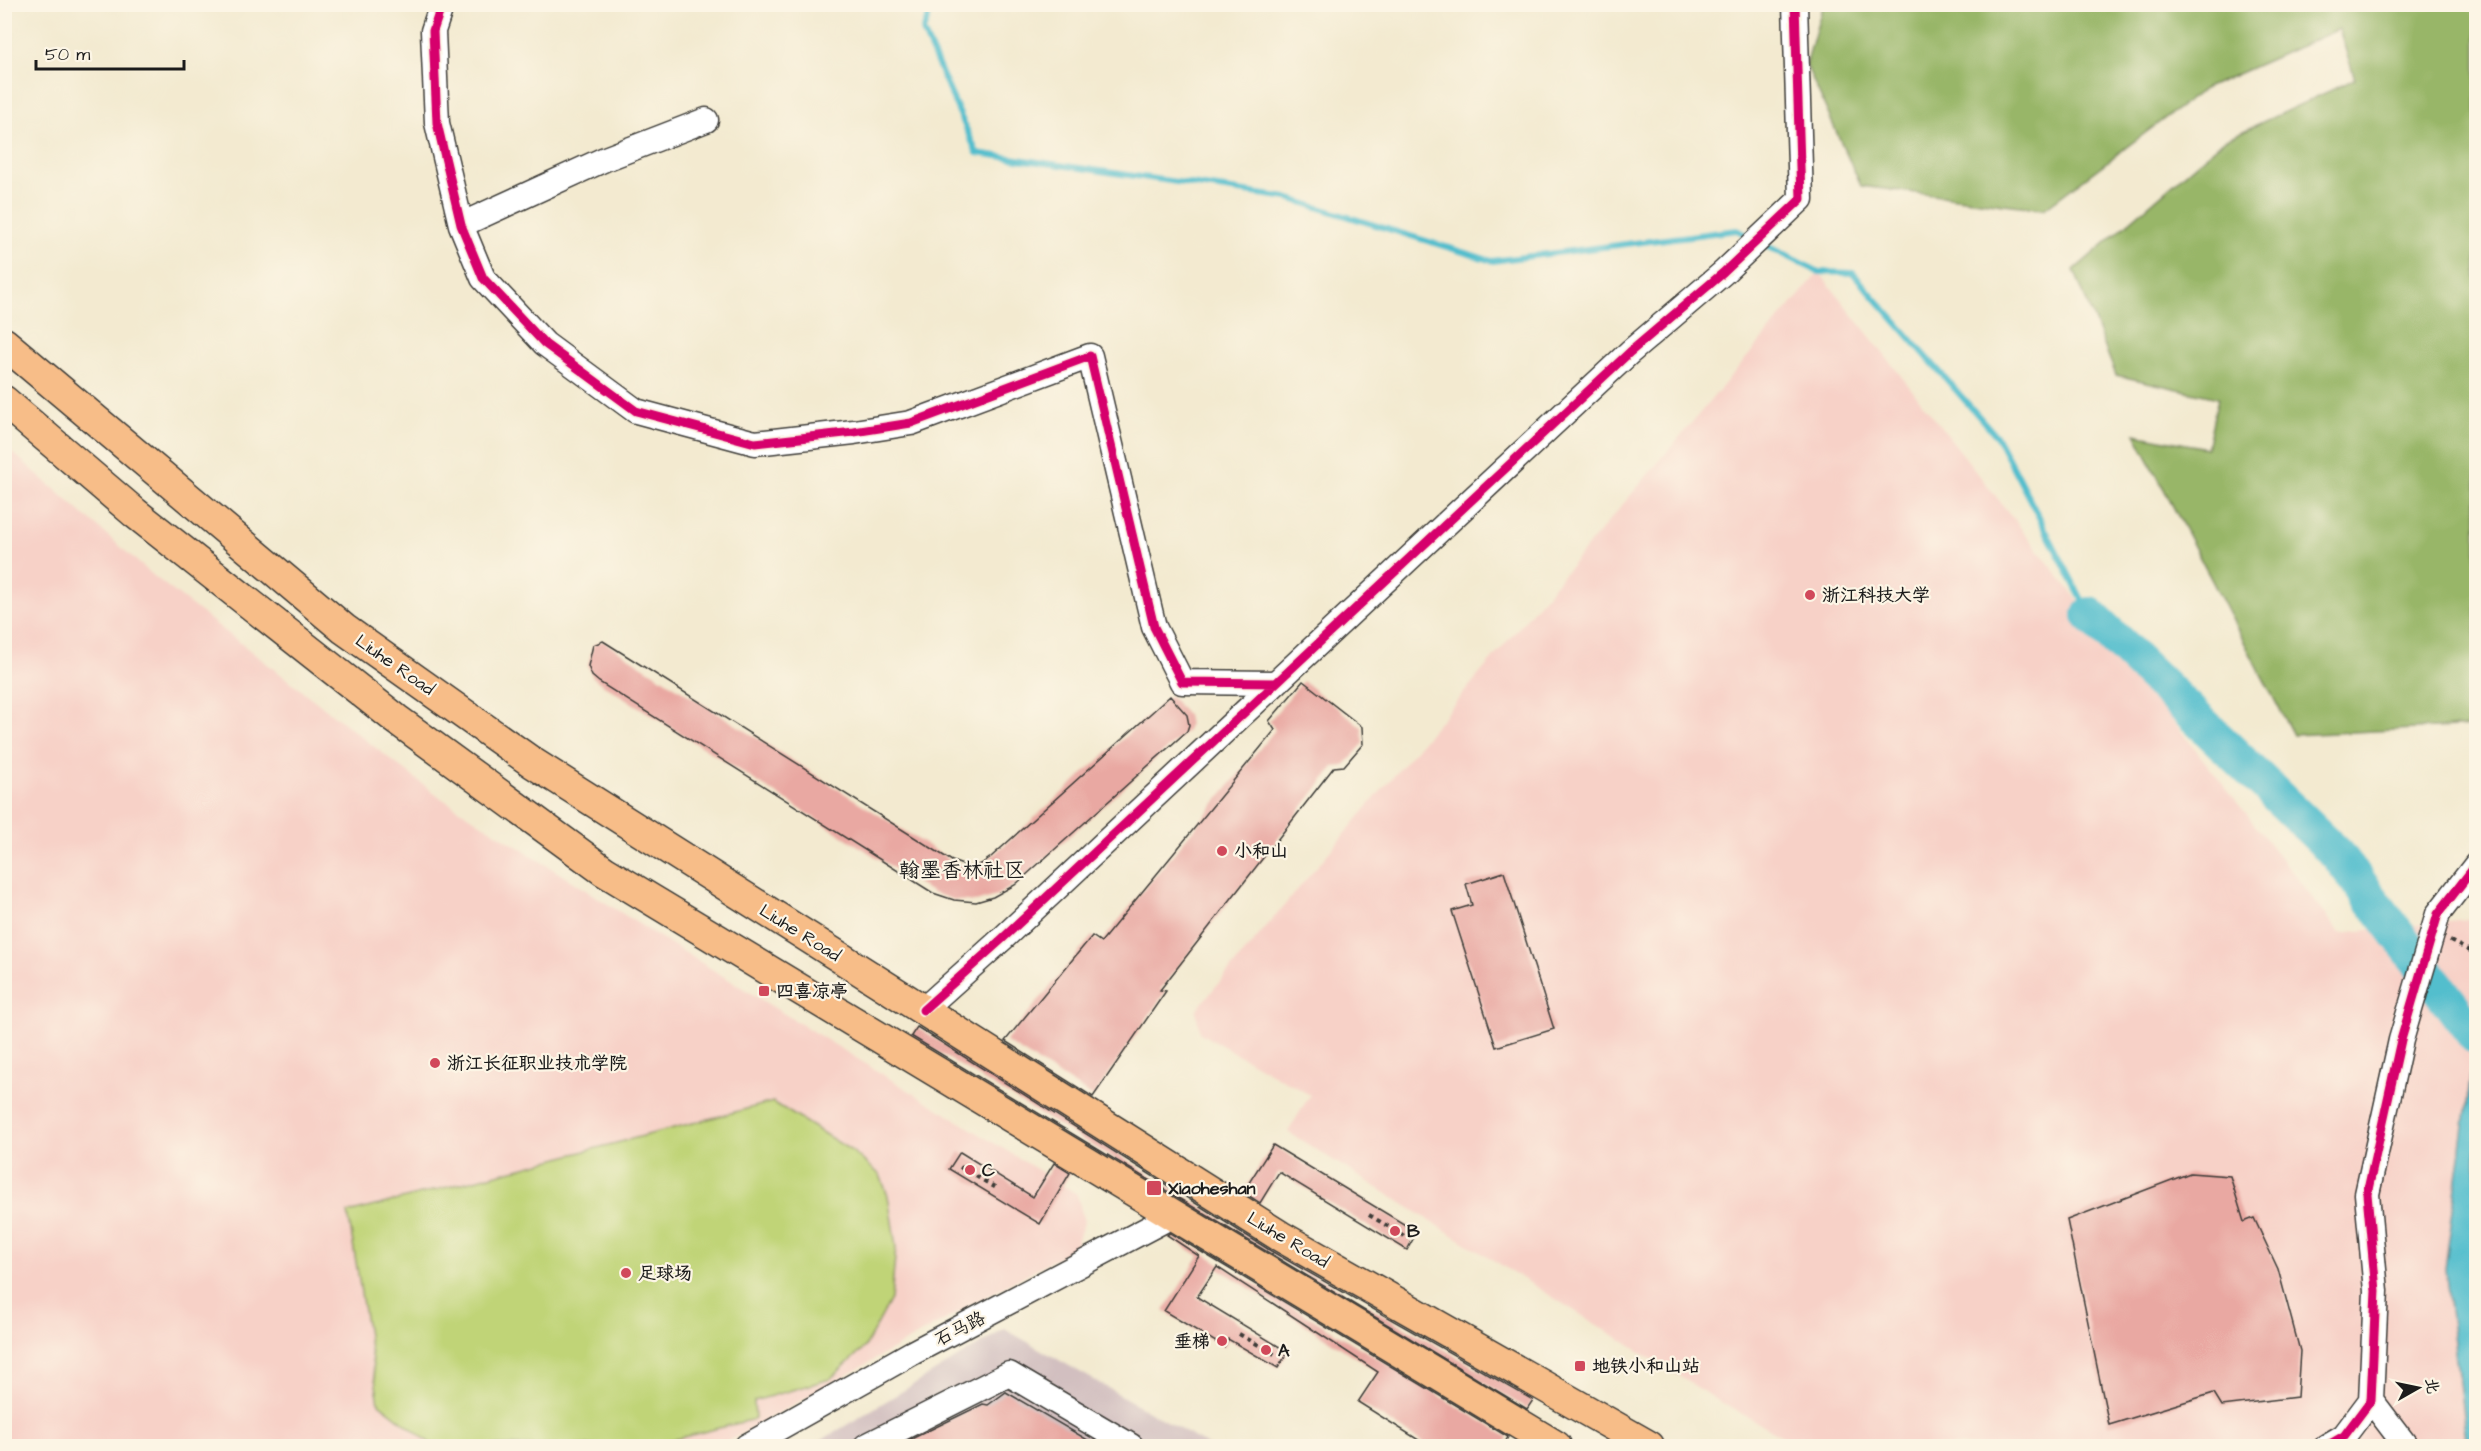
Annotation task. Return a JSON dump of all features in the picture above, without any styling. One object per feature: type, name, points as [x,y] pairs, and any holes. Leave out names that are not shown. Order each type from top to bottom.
[{"type":"main road","name":"Liuhe Road","points":[[4,343],[344,629],[533,763],[1280,1236],[1649,1446]]},
{"type":"main road","name":"Liuhe Road","points":[[4,401],[135,513],[396,719],[604,872],[1556,1446]]},
{"type":"street","points":[[442,4],[433,31],[437,123],[461,225],[483,278],[545,344],[636,411],[755,443],[911,423],[1090,356],[1154,627],[1182,682],[1276,683]]},
{"type":"street","points":[[923,1010],[1630,352],[1723,273],[1801,199],[1795,4]]},
{"type":"street","points":[[461,225],[605,159],[706,120]]},
{"type":"street","points":[[2327,1446],[2344,1436],[2372,1400],[2376,1291],[2367,1194],[2401,1040],[2432,932],[2438,914],[2476,865]]},
{"type":"street","name":"石马路","points":[[747,1446],[912,1353],[1174,1215]]},
{"type":"street","points":[[866,1446],[1009,1374],[1131,1446]]},
{"type":"street","points":[[2372,1400],[2406,1446]]},
{"type":"path","points":[[2432,932],[2476,954]]},
{"type":"path","points":[[960,1167],[998,1189]]},
{"type":"path","points":[[1369,1215],[1406,1237]]},
{"type":"path","points":[[1239,1334],[1278,1356]]},
{"type":"shaded area","name":"浙江科技大学","points":[[1819,272],[2340,933],[2476,918],[2476,1446],[1800,1446],[1719,1401],[1288,1132],[1310,1095],[1200,1033],[1196,1010]]},
{"type":"shaded area","name":"浙江长征职业技术学院","points":[[4,445],[155,577],[438,796],[653,933],[1077,1194],[1084,1222],[1074,1250],[1043,1265],[720,1446],[5,1446]]},
{"type":"shaded area","points":[[1005,1329],[1209,1446],[812,1446]]},
{"type":"green space","points":[[1823,5],[2476,5],[2476,726],[2293,735],[2135,434],[2207,448],[2218,398],[2116,375],[2074,270],[2224,140],[2355,79],[2339,29],[2204,89],[2044,209],[1861,186],[1806,65]]},
{"type":"green space","name":"足球场","points":[[773,1102],[852,1151],[880,1175],[888,1196],[896,1247],[891,1299],[865,1347],[830,1379],[754,1401],[755,1419],[648,1446],[434,1446],[379,1403],[348,1213]]},
{"type":"water","points":[[2476,1035],[2476,1446],[2474,1446],[2466,1440],[2445,1269]]},
{"type":"building","points":[[603,641],[952,861],[968,867],[981,864],[991,857],[1170,696],[1187,715],[1189,725],[1187,731],[1015,885],[993,897],[976,902],[954,900],[933,893],[599,682],[592,676],[588,666],[593,645]]},
{"type":"building","name":"小和山","points":[[1303,681],[1362,727],[1363,744],[1344,766],[1334,767],[1160,990],[1166,991],[1093,1097],[1005,1041],[1092,936],[1101,942],[1275,730],[1269,721]]},
{"type":"building","points":[[1504,872],[1554,1029],[1496,1047],[1452,911],[1472,905],[1466,884]]},
{"type":"building","points":[[917,1027],[1271,1251],[1533,1400],[1527,1409],[911,1036]]},
{"type":"building","points":[[1273,1145],[1417,1232],[1407,1250],[1279,1172],[1260,1203],[1243,1192]]},
{"type":"building","points":[[960,1152],[1033,1197],[1054,1163],[1070,1173],[1040,1224],[949,1169]]},
{"type":"building","points":[[2190,1173],[2230,1176],[2244,1222],[2254,1218],[2278,1269],[2300,1351],[2297,1397],[2222,1406],[2214,1393],[2109,1425],[2067,1220]]},
{"type":"building","points":[[1170,1233],[1508,1437],[1503,1446],[1428,1446],[1358,1402],[1378,1372],[1217,1267],[1197,1297],[1288,1352],[1278,1368],[1228,1339],[1224,1347],[1164,1311],[1199,1256],[1167,1235]]},
{"type":"building","points":[[1006,1392],[1098,1446],[897,1446],[983,1404],[988,1405]]},
{"type":"waterway","points":[[933,4],[923,31],[977,153],[1287,198],[1492,261],[1737,230],[1751,238]]},
{"type":"waterway","points":[[1763,244],[1819,272],[1853,273],[1997,437],[2090,615]]},
{"type":"waterway","points":[[2090,615],[2338,855],[2475,1036]]},
{"type":"cycle path","points":[[442,4],[433,31],[437,123],[461,225],[483,278],[545,344],[636,411],[755,443],[911,423],[1090,356],[1154,627],[1182,682],[1276,683]]},
{"type":"cycle path","points":[[923,1010],[1002,939],[1630,352],[1723,273],[1801,199],[1795,4]]},
{"type":"cycle path","points":[[2327,1446],[2344,1436],[2371,1400],[2376,1291],[2367,1194],[2401,1040],[2438,914],[2476,865]]},
{"type":"place","name":"浙江科技大学","points":[[1810,595]]},
{"type":"place","name":"小和山","points":[[1222,851]]},
{"type":"place","name":"四喜凉亭","points":[[764,991]]},
{"type":"place","name":"浙江长征职业技术学院","points":[[435,1063]]},
{"type":"place","name":"C","points":[[970,1170]]},
{"type":"place","name":"Xiaoheshan","points":[[1154,1188]]},
{"type":"place","name":"B","points":[[1395,1231]]},
{"type":"place","name":"足球场","points":[[626,1273]]},
{"type":"place","name":"垂梯","points":[[1222,1341]]},
{"type":"place","name":"A","points":[[1266,1350]]},
{"type":"place","name":"地铁小和山站","points":[[1580,1366]]},
{"type":"district","name":"翰墨香林社区","points":[[962,870]]}]
